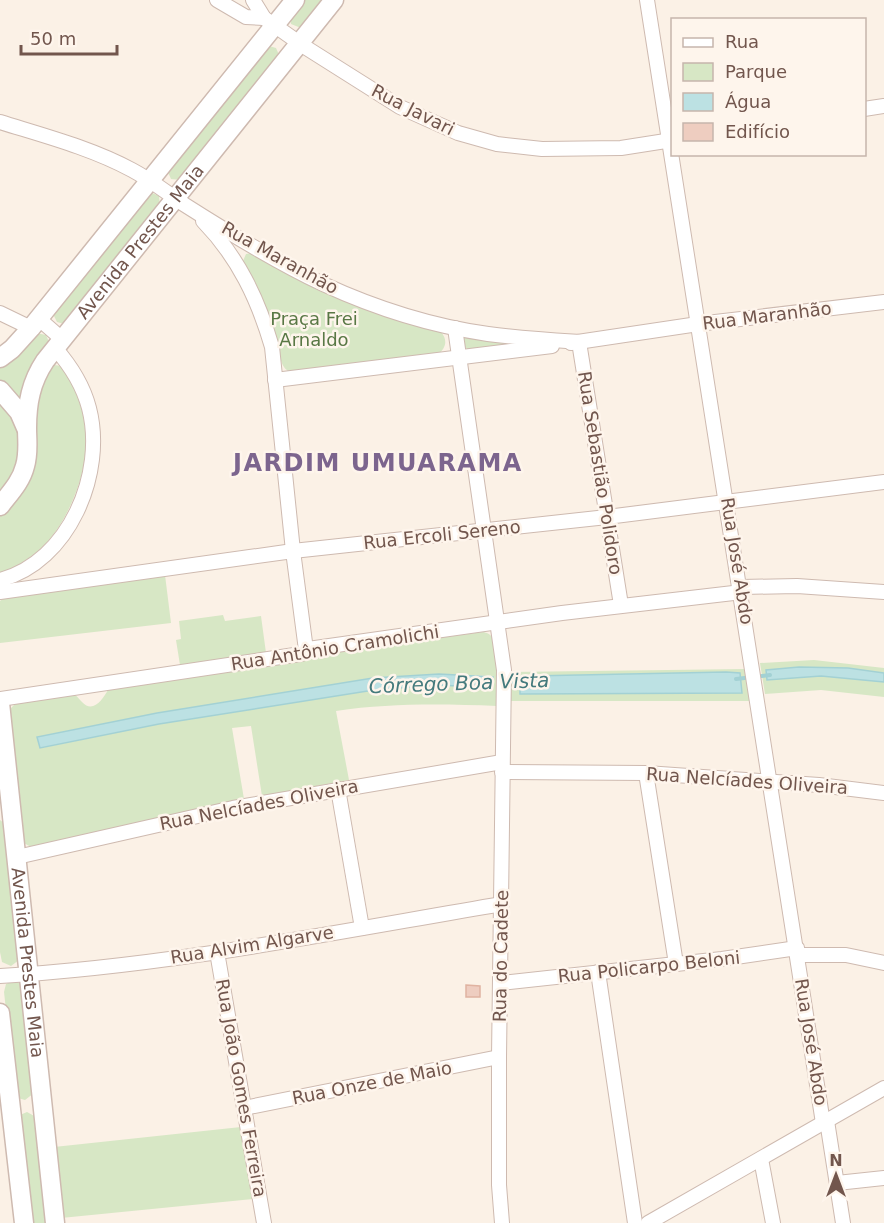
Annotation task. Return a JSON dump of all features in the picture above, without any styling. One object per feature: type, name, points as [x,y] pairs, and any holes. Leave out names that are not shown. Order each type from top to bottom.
[{"type":"street","points":[[217,0],[246,17],[269,22]]},
{"type":"street","name":"Rua Javari","points":[[253,0],[269,22],[299,43],[400,107],[440,127],[477,139],[516,147],[566,150],[621,148],[671,140]]},
{"type":"street","name":"Avenida Prestes Maia","points":[[0,358],[12,349],[34,323],[150,180],[269,22],[295,0]]},
{"type":"street","name":"Avenida Prestes Maia","points":[[2,502],[20,479],[25,468],[28,445],[27,417],[32,384],[45,361],[179,200],[334,0]]},
{"type":"street","name":"Rua José Abdo","points":[[647,0],[671,140]]},
{"type":"street","points":[[866,109],[884,105]]},
{"type":"street","name":"Rua Maranhão","points":[[0,122],[91,151],[150,180],[264,252],[302,274],[350,296],[454,328],[516,338],[579,342]]},
{"type":"street","name":"Rua José Abdo","points":[[673,156],[698,324],[843,1223]]},
{"type":"street","points":[[179,200],[218,238],[240,268],[251,288],[272,347],[293,551],[306,650]]},
{"type":"street","points":[[240,268],[241,258],[245,252],[252,250],[264,252]]},
{"type":"street","name":"Rua Maranhão","points":[[275,380],[459,358],[698,324],[884,302]]},
{"type":"street","points":[[0,314],[34,323],[59,344],[83,391],[92,423],[93,456],[85,488],[68,527],[51,549],[38,561],[18,574],[0,580]]},
{"type":"street","name":"Rua do Cadete","points":[[454,328],[498,622],[503,683],[499,1057],[502,1223]]},
{"type":"street","name":"Rua Sebastião Polidoro","points":[[579,342],[621,605]]},
{"type":"street","points":[[0,390],[19,412],[27,433]]},
{"type":"street","name":"Rua Ercoli Sereno","points":[[0,592],[293,551],[607,517],[884,482]]},
{"type":"street","points":[[38,561],[45,572],[43,586]]},
{"type":"street","name":"Rua Antônio Cramolichi","points":[[0,701],[300,655],[306,650],[315,648],[742,590],[797,586],[884,592]]},
{"type":"street","name":"Avenida Prestes Maia","points":[[0,701],[6,814],[17,857],[55,1223]]},
{"type":"street","name":"Rua Nelcíades Oliveira","points":[[17,857],[233,808],[338,789],[502,767],[646,773],[819,785],[884,793]]},
{"type":"street","points":[[646,773],[676,963]]},
{"type":"street","points":[[338,789],[362,928]]},
{"type":"street","name":"Rua Alvim Algarve","points":[[0,976],[28,975],[217,952],[502,904]]},
{"type":"street","name":"Rua João Gomes Ferreira","points":[[217,952],[264,1223]]},
{"type":"street","name":"Rua Policarpo Beloni","points":[[501,983],[798,952],[846,955],[884,963]]},
{"type":"street","points":[[598,972],[635,1223]]},
{"type":"street","name":"Avenida Prestes Maia","points":[[0,1012],[24,1223]]},
{"type":"street","name":"Rua Onze de Maio","points":[[244,1108],[499,1057]]},
{"type":"street","points":[[648,1223],[884,1088]]},
{"type":"street","points":[[11,1107],[43,1104]]},
{"type":"street","points":[[761,1159],[773,1223]]},
{"type":"street","points":[[837,1183],[884,1178]]},
{"type":"green space","points":[[303,0],[326,0],[301,28],[291,24],[290,17]]},
{"type":"green space","points":[[269,46],[276,48],[280,57],[181,180],[171,179],[167,170]]},
{"type":"green space","points":[[150,192],[159,196],[160,206],[64,324],[57,322],[52,312]]},
{"type":"green space","name":"Praça Frei Arnaldo","points":[[252,253],[441,332],[445,338],[444,347],[438,354],[288,371],[281,362],[274,331],[263,300],[243,261],[246,254]]},
{"type":"green space","points":[[36,333],[46,335],[49,342],[23,400],[19,400],[0,384],[0,364]]},
{"type":"green space","points":[[466,336],[516,344],[468,350],[463,339]]},
{"type":"green space","points":[[51,366],[62,366],[78,398],[83,414],[86,446],[80,480],[68,510],[46,544],[25,560],[0,573],[0,516],[10,501],[34,401]]},
{"type":"green space","points":[[0,397],[19,424],[20,466],[0,496]]},
{"type":"green space","points":[[165,575],[171,623],[0,643],[0,601],[4,598]]},
{"type":"green space","points":[[223,615],[225,621],[261,616],[266,653],[180,665],[176,640],[181,639],[179,621]]},
{"type":"green space","points":[[483,632],[489,634],[495,643],[498,670],[497,706],[416,705],[336,711],[349,780],[262,796],[251,726],[232,728],[244,799],[31,847],[22,842],[9,710],[15,704],[75,695],[86,705],[94,706],[108,690],[303,661],[314,655]],"holes":[[[439,674],[492,676],[492,688],[439,685],[374,690],[159,724],[41,748],[37,737],[157,713],[373,678]]]},
{"type":"green space","points":[[814,660],[884,668],[884,673],[810,667],[766,670],[767,679],[821,676],[884,682],[884,697],[821,690],[765,694],[760,663]]},
{"type":"green space","points":[[746,669],[751,701],[509,701],[510,672]],"holes":[[[726,672],[740,674],[741,693],[520,694],[520,678],[530,676]]]},
{"type":"green space","points":[[0,820],[5,824],[19,960],[11,966],[2,962],[0,952]]},
{"type":"green space","points":[[13,981],[22,986],[34,1093],[25,1100],[18,1098],[15,1091],[4,992],[6,984]]},
{"type":"green space","points":[[27,1112],[36,1117],[48,1223],[29,1223],[20,1115]]},
{"type":"green space","points":[[241,1127],[253,1199],[61,1218],[54,1147]]},
{"type":"water","points":[[799,667],[848,668],[884,673],[884,682],[821,676],[767,680],[766,670]]},
{"type":"water","points":[[740,673],[742,693],[520,694],[520,677]]},
{"type":"water","points":[[439,674],[493,677],[492,688],[439,685],[374,690],[159,724],[40,748],[37,737],[157,713],[373,678]]},
{"type":"building","points":[[466,985],[480,986],[480,997],[466,997]]},
{"type":"waterway","name":"Córrego Boa Vista","points":[[736,679],[770,675]]},
{"type":"waterway","name":"Córrego Boa Vista","points":[[508,682],[524,682]]},
{"type":"district","name":"JARDIM UMUARAMA","points":[[378,463]]}]
